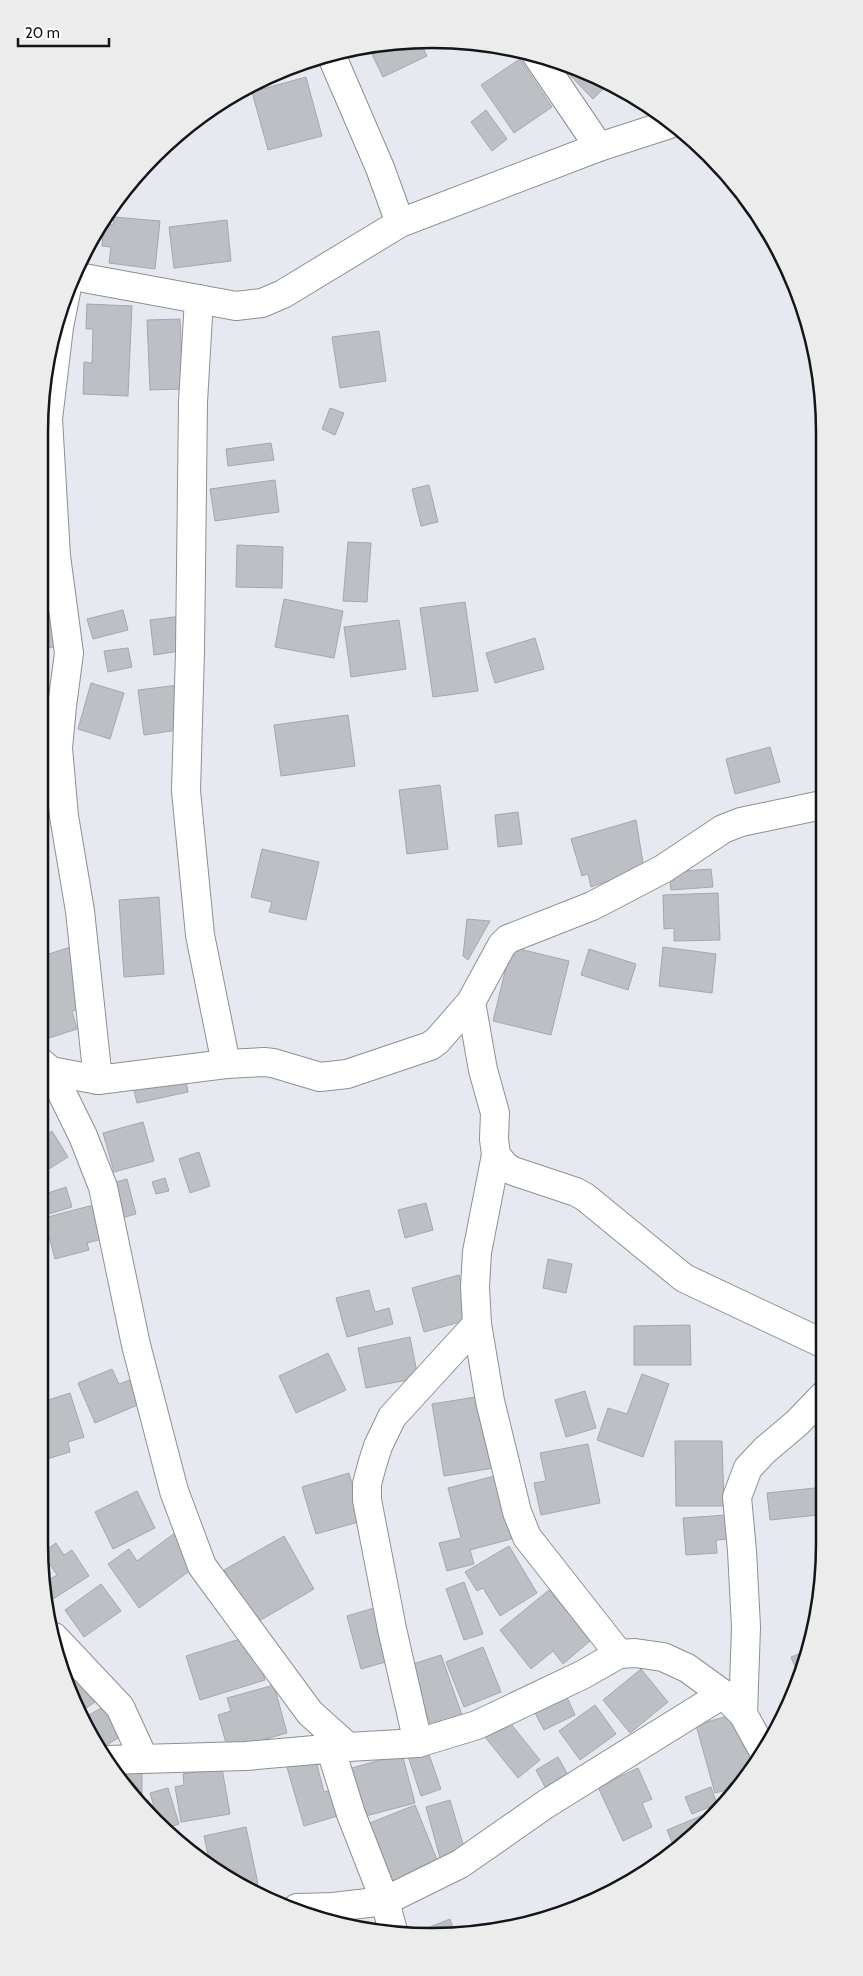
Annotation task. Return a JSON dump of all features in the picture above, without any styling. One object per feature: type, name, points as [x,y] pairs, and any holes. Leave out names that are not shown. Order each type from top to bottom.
[{"type":"street","points":[[334,61],[380,168],[400,223]]},
{"type":"street","points":[[543,65],[599,147]]},
{"type":"street","points":[[80,277],[236,306],[262,303],[283,294],[400,223],[599,147],[664,126]]},
{"type":"street","points":[[198,299],[193,402],[186,791],[200,935],[226,1064]]},
{"type":"street","points":[[56,353],[48,420],[56,556],[69,653],[58,748],[64,816],[80,911],[98,1080]]},
{"type":"street","points":[[48,1067],[98,1080],[226,1064],[273,1063],[320,1077],[347,1074],[430,1046],[444,1034],[471,1002],[502,945],[514,936],[592,906],[663,869],[723,829],[747,820],[816,806]]},
{"type":"street","points":[[471,1002],[483,1070],[494,1113],[496,1155],[477,1252],[475,1287],[477,1324],[490,1401],[522,1526],[619,1654]]},
{"type":"street","points":[[48,1072],[83,1136],[103,1187],[143,1373],[174,1491],[202,1566],[310,1713],[340,1748],[351,1814],[385,1901],[392,1926]]},
{"type":"street","points":[[496,1155],[505,1166],[513,1171],[576,1192],[585,1197],[684,1278],[816,1340]]},
{"type":"street","points":[[418,1743],[392,1629],[367,1500],[367,1484],[378,1446],[392,1417],[477,1324]]},
{"type":"street","points":[[743,1714],[746,1627],[737,1497],[748,1468],[816,1403]]},
{"type":"street","points":[[61,1645],[120,1707],[144,1759]]},
{"type":"street","points":[[113,1760],[246,1756],[418,1743],[477,1725],[582,1675],[619,1654],[635,1653],[663,1657],[687,1668],[723,1694],[743,1714],[759,1744]]},
{"type":"street","points":[[307,1908],[333,1907],[385,1901],[460,1864],[546,1804],[723,1694]]},
{"type":"building","points":[[406,48],[423,48],[427,56],[383,77],[371,53]]},
{"type":"building","points":[[520,59],[552,107],[514,133],[481,85]]},
{"type":"building","points":[[568,73],[604,88],[593,99]]},
{"type":"building","points":[[306,77],[322,136],[268,150],[252,92]]},
{"type":"building","points":[[486,110],[507,139],[492,151],[471,122]]},
{"type":"building","points":[[114,217],[160,221],[155,269],[109,263],[111,247],[102,246],[103,232],[108,224],[113,225]]},
{"type":"building","points":[[227,220],[231,261],[174,268],[169,227]]},
{"type":"building","points":[[87,304],[132,306],[128,396],[83,394],[84,362],[92,363],[93,329],[86,329]]},
{"type":"building","points":[[180,319],[183,389],[150,390],[147,320]]},
{"type":"building","points":[[379,331],[386,381],[340,388],[332,337]]},
{"type":"building","points":[[330,408],[344,413],[335,435],[322,429]]},
{"type":"building","points":[[271,443],[274,460],[228,466],[226,449]]},
{"type":"building","points":[[275,480],[279,512],[215,521],[210,489]]},
{"type":"building","points":[[429,485],[438,522],[421,526],[412,489]]},
{"type":"building","points":[[348,542],[371,543],[367,602],[343,601]]},
{"type":"building","points":[[237,545],[283,547],[282,588],[236,587]]},
{"type":"building","points":[[48,562],[60,646],[48,648]]},
{"type":"building","points":[[284,599],[343,611],[334,658],[275,647]]},
{"type":"building","points":[[465,602],[478,691],[433,697],[420,608]]},
{"type":"building","points":[[123,610],[128,630],[93,639],[87,619]]},
{"type":"building","points":[[182,616],[186,650],[154,655],[150,620]]},
{"type":"building","points":[[399,620],[406,669],[351,677],[344,627]]},
{"type":"building","points":[[535,638],[544,669],[495,683],[486,653]]},
{"type":"building","points":[[128,648],[132,667],[108,672],[104,651]]},
{"type":"building","points":[[91,683],[124,693],[110,739],[78,729]]},
{"type":"building","points":[[179,685],[185,729],[144,735],[138,690]]},
{"type":"building","points":[[348,715],[355,766],[281,776],[274,725]]},
{"type":"building","points":[[770,747],[780,782],[735,794],[726,759]]},
{"type":"building","points":[[440,785],[448,849],[407,854],[399,790]]},
{"type":"building","points":[[518,812],[522,844],[498,847],[495,815]]},
{"type":"building","points":[[636,820],[644,869],[591,887],[588,874],[582,876],[571,839]]},
{"type":"building","points":[[262,849],[319,862],[306,920],[269,912],[272,902],[251,897]]},
{"type":"building","points":[[711,869],[713,887],[671,890],[669,872]]},
{"type":"building","points":[[718,893],[720,940],[674,941],[674,928],[664,929],[663,895]]},
{"type":"building","points":[[159,897],[164,974],[124,977],[119,900]]},
{"type":"building","points":[[467,919],[490,921],[468,960],[463,956]]},
{"type":"building","points":[[71,947],[97,1004],[72,1011],[77,1029],[48,1038],[48,954]]},
{"type":"building","points":[[511,947],[569,961],[551,1035],[493,1021]]},
{"type":"building","points":[[663,947],[716,954],[712,993],[659,986]]},
{"type":"building","points":[[589,949],[636,964],[628,990],[581,975]]},
{"type":"building","points":[[184,1071],[188,1092],[137,1103],[132,1082]]},
{"type":"building","points":[[143,1122],[154,1161],[114,1172],[103,1133]]},
{"type":"building","points":[[52,1131],[68,1157],[48,1170],[48,1133]]},
{"type":"building","points":[[199,1152],[210,1186],[190,1193],[179,1159]]},
{"type":"building","points":[[165,1178],[169,1191],[156,1194],[152,1182]]},
{"type":"building","points":[[127,1179],[136,1214],[118,1219],[108,1184]]},
{"type":"building","points":[[66,1187],[72,1207],[48,1214],[48,1193]]},
{"type":"building","points":[[101,1203],[110,1237],[87,1243],[89,1250],[55,1259],[48,1233],[48,1217]]},
{"type":"building","points":[[426,1203],[433,1230],[405,1238],[398,1210]]},
{"type":"building","points":[[548,1259],[572,1264],[566,1293],[543,1288]]},
{"type":"building","points":[[459,1275],[471,1319],[424,1332],[412,1288]]},
{"type":"building","points":[[369,1290],[375,1312],[389,1308],[393,1324],[347,1337],[336,1298]]},
{"type":"building","points":[[690,1325],[691,1365],[634,1365],[634,1326]]},
{"type":"building","points":[[410,1337],[418,1378],[366,1388],[358,1348]]},
{"type":"building","points":[[328,1353],[346,1390],[296,1413],[279,1376]]},
{"type":"building","points":[[112,1369],[119,1384],[130,1380],[140,1404],[95,1423],[78,1383]]},
{"type":"building","points":[[642,1374],[669,1384],[643,1457],[597,1440],[608,1408],[627,1414]]},
{"type":"building","points":[[585,1391],[596,1428],[566,1437],[555,1400]]},
{"type":"building","points":[[70,1393],[84,1437],[68,1442],[70,1452],[48,1459],[48,1400]]},
{"type":"building","points":[[482,1396],[494,1468],[444,1476],[432,1404]]},
{"type":"building","points":[[675,1441],[722,1441],[724,1506],[676,1506]]},
{"type":"building","points":[[588,1444],[600,1503],[541,1515],[534,1483],[546,1481],[540,1453]]},
{"type":"building","points":[[349,1473],[362,1521],[316,1534],[302,1487]]},
{"type":"building","points":[[498,1475],[515,1538],[470,1550],[474,1564],[447,1571],[439,1543],[461,1538],[448,1488]]},
{"type":"building","points":[[815,1488],[816,1515],[770,1520],[767,1493]]},
{"type":"building","points":[[137,1491],[155,1528],[113,1549],[95,1512]]},
{"type":"building","points":[[727,1515],[729,1539],[716,1540],[717,1553],[686,1555],[683,1518]]},
{"type":"building","points":[[176,1532],[199,1564],[139,1608],[108,1564],[129,1549],[137,1561]]},
{"type":"building","points":[[284,1536],[314,1589],[254,1624],[224,1570]]},
{"type":"building","points":[[56,1543],[64,1555],[72,1550],[89,1576],[52,1600],[49,1580],[57,1575],[48,1562],[48,1549]]},
{"type":"building","points":[[509,1546],[537,1593],[500,1616],[483,1588],[477,1591],[465,1572]]},
{"type":"building","points":[[464,1582],[483,1634],[464,1640],[446,1589]]},
{"type":"building","points":[[101,1584],[121,1611],[84,1637],[65,1610]]},
{"type":"building","points":[[549,1590],[591,1640],[563,1664],[553,1651],[531,1669],[500,1630]]},
{"type":"building","points":[[374,1608],[389,1661],[361,1669],[347,1616]]},
{"type":"building","points":[[243,1638],[247,1652],[255,1649],[265,1680],[200,1700],[186,1656]]},
{"type":"building","points":[[483,1647],[501,1692],[464,1707],[446,1662]]},
{"type":"building","points":[[799,1654],[795,1667],[791,1657]]},
{"type":"building","points":[[441,1655],[462,1715],[431,1726],[410,1665]]},
{"type":"building","points":[[66,1660],[95,1702],[85,1709],[77,1691]]},
{"type":"building","points":[[641,1669],[668,1702],[630,1733],[603,1700]]},
{"type":"building","points":[[274,1685],[287,1733],[228,1750],[218,1715],[231,1711],[227,1698]]},
{"type":"building","points":[[566,1695],[575,1715],[544,1730],[534,1711]]},
{"type":"building","points":[[595,1705],[616,1734],[580,1760],[559,1731]]},
{"type":"building","points":[[103,1707],[120,1737],[105,1746],[88,1716]]},
{"type":"building","points":[[742,1712],[754,1754],[726,1790],[715,1793],[696,1725]]},
{"type":"building","points":[[507,1719],[540,1760],[518,1778],[485,1737]]},
{"type":"building","points":[[426,1746],[441,1789],[421,1796],[407,1753]]},
{"type":"building","points":[[402,1754],[415,1803],[362,1817],[348,1769]]},
{"type":"building","points":[[558,1757],[568,1775],[545,1787],[536,1770]]},
{"type":"building","points":[[326,1763],[317,1765],[324,1792],[334,1789],[341,1815],[304,1826],[286,1764]]},
{"type":"building","points":[[222,1768],[230,1814],[181,1822],[175,1787],[184,1785],[183,1774]]},
{"type":"building","points":[[638,1768],[652,1799],[642,1803],[652,1827],[623,1841],[598,1787]]},
{"type":"building","points":[[121,1770],[142,1771],[142,1797]]},
{"type":"building","points":[[711,1787],[716,1802],[713,1806],[692,1814],[685,1797]]},
{"type":"building","points":[[168,1788],[179,1824],[171,1826],[155,1811],[150,1793]]},
{"type":"building","points":[[450,1800],[465,1851],[440,1858],[426,1807]]},
{"type":"building","points":[[415,1805],[440,1867],[390,1887],[365,1825]]},
{"type":"building","points":[[704,1814],[672,1843],[667,1830]]},
{"type":"building","points":[[246,1827],[258,1884],[254,1885],[239,1877],[235,1874],[234,1870],[229,1871],[208,1857],[204,1836]]},
{"type":"building","points":[[450,1919],[453,1928],[432,1928],[427,1928]]}]
